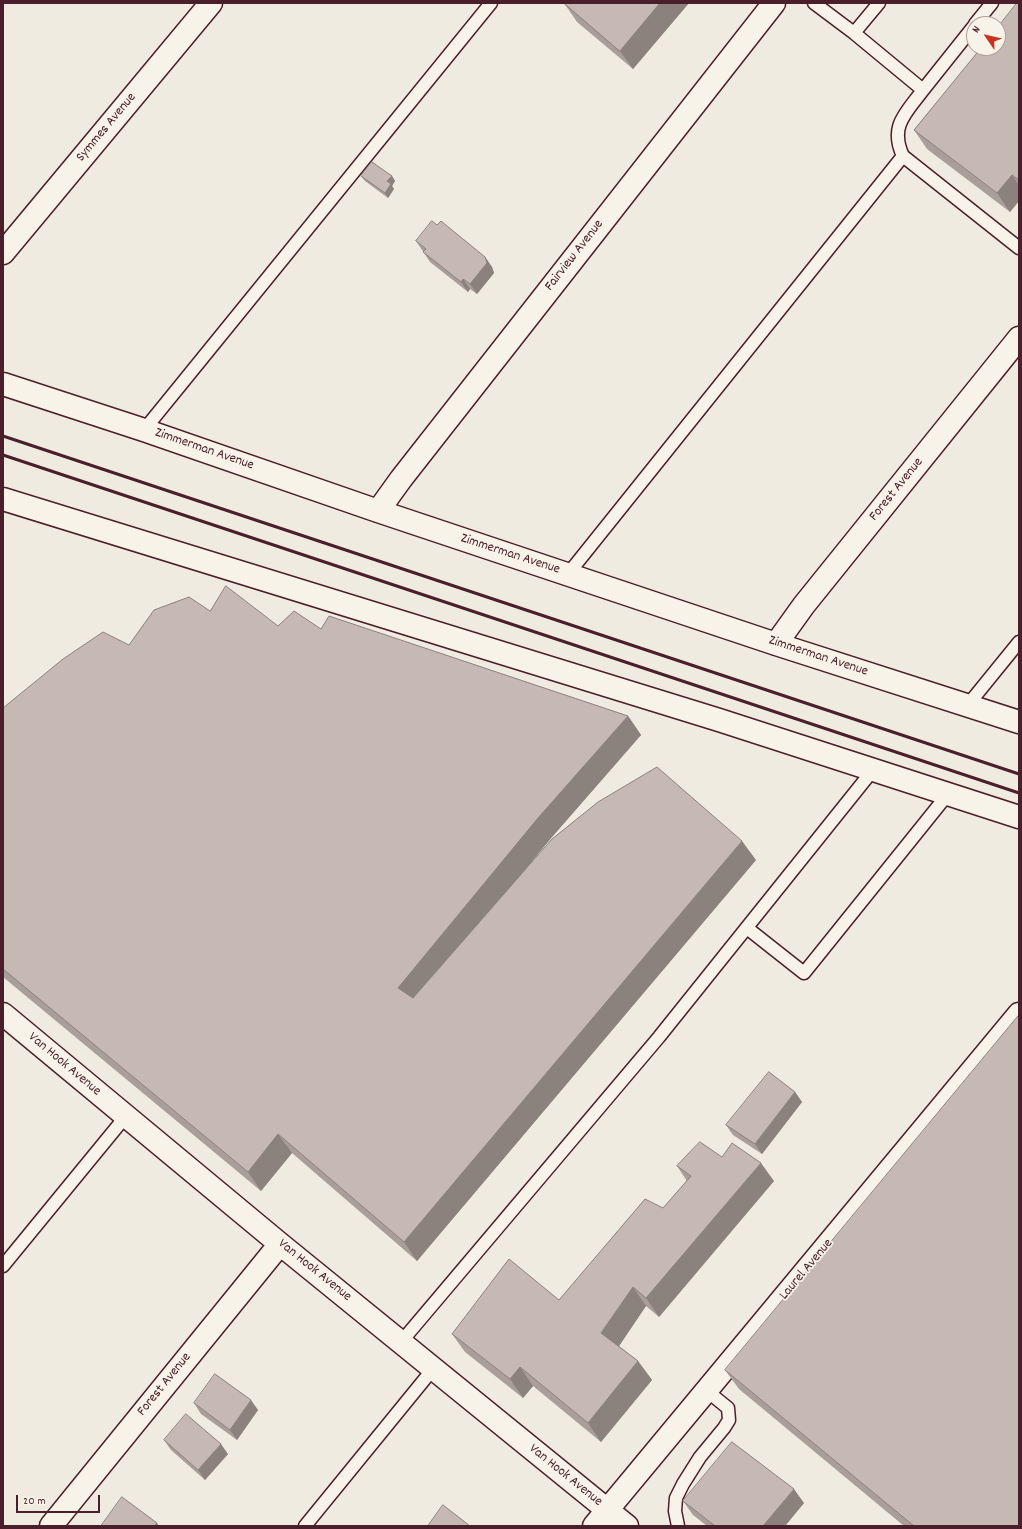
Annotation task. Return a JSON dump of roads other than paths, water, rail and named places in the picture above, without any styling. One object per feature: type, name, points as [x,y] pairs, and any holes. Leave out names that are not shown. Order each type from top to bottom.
[{"type":"street","name":"Symmes Avenue","points":[[3,253],[211,3]]},
{"type":"street","name":"Fairview Avenue","points":[[378,511],[406,473],[774,3]]},
{"type":"street","name":"Forest Avenue","points":[[776,644],[804,605],[1019,338]]},
{"type":"street","name":"Zimmerman Avenue","points":[[3,384],[144,430],[378,511],[776,644],[1019,722]]},
{"type":"street","points":[[3,499],[719,720],[1019,817]]},
{"type":"street","name":"Van Hook Avenue","points":[[3,1014],[280,1244],[433,1368],[601,1518],[627,1526]]},
{"type":"street","name":"Laurel Avenue","points":[[601,1518],[1019,1014]]},
{"type":"street","name":"Forest Avenue","points":[[51,1526],[280,1244]]},
{"type":"lane","points":[[144,430],[491,3]]},
{"type":"lane","points":[[814,3],[854,33],[923,90]]},
{"type":"lane","points":[[854,33],[879,3]]},
{"type":"lane","points":[[982,16],[992,3]]},
{"type":"lane","points":[[966,36],[902,118],[898,129],[898,145],[904,156],[1019,248]]},
{"type":"lane","points":[[568,574],[904,156]]},
{"type":"lane","points":[[967,706],[1019,642]]},
{"type":"lane","points":[[401,1342],[659,1038],[873,770]]},
{"type":"lane","points":[[747,928],[804,972],[948,794]]},
{"type":"lane","points":[[3,1266],[126,1116]]},
{"type":"lane","points":[[306,1526],[433,1368]]},
{"type":"lane","points":[[678,1526],[675,1504],[682,1484],[700,1457],[729,1420],[728,1408],[707,1391]]},
{"type":"railway","points":[[3,436],[1019,774]]},
{"type":"railway","points":[[3,455],[1019,793]]}]
